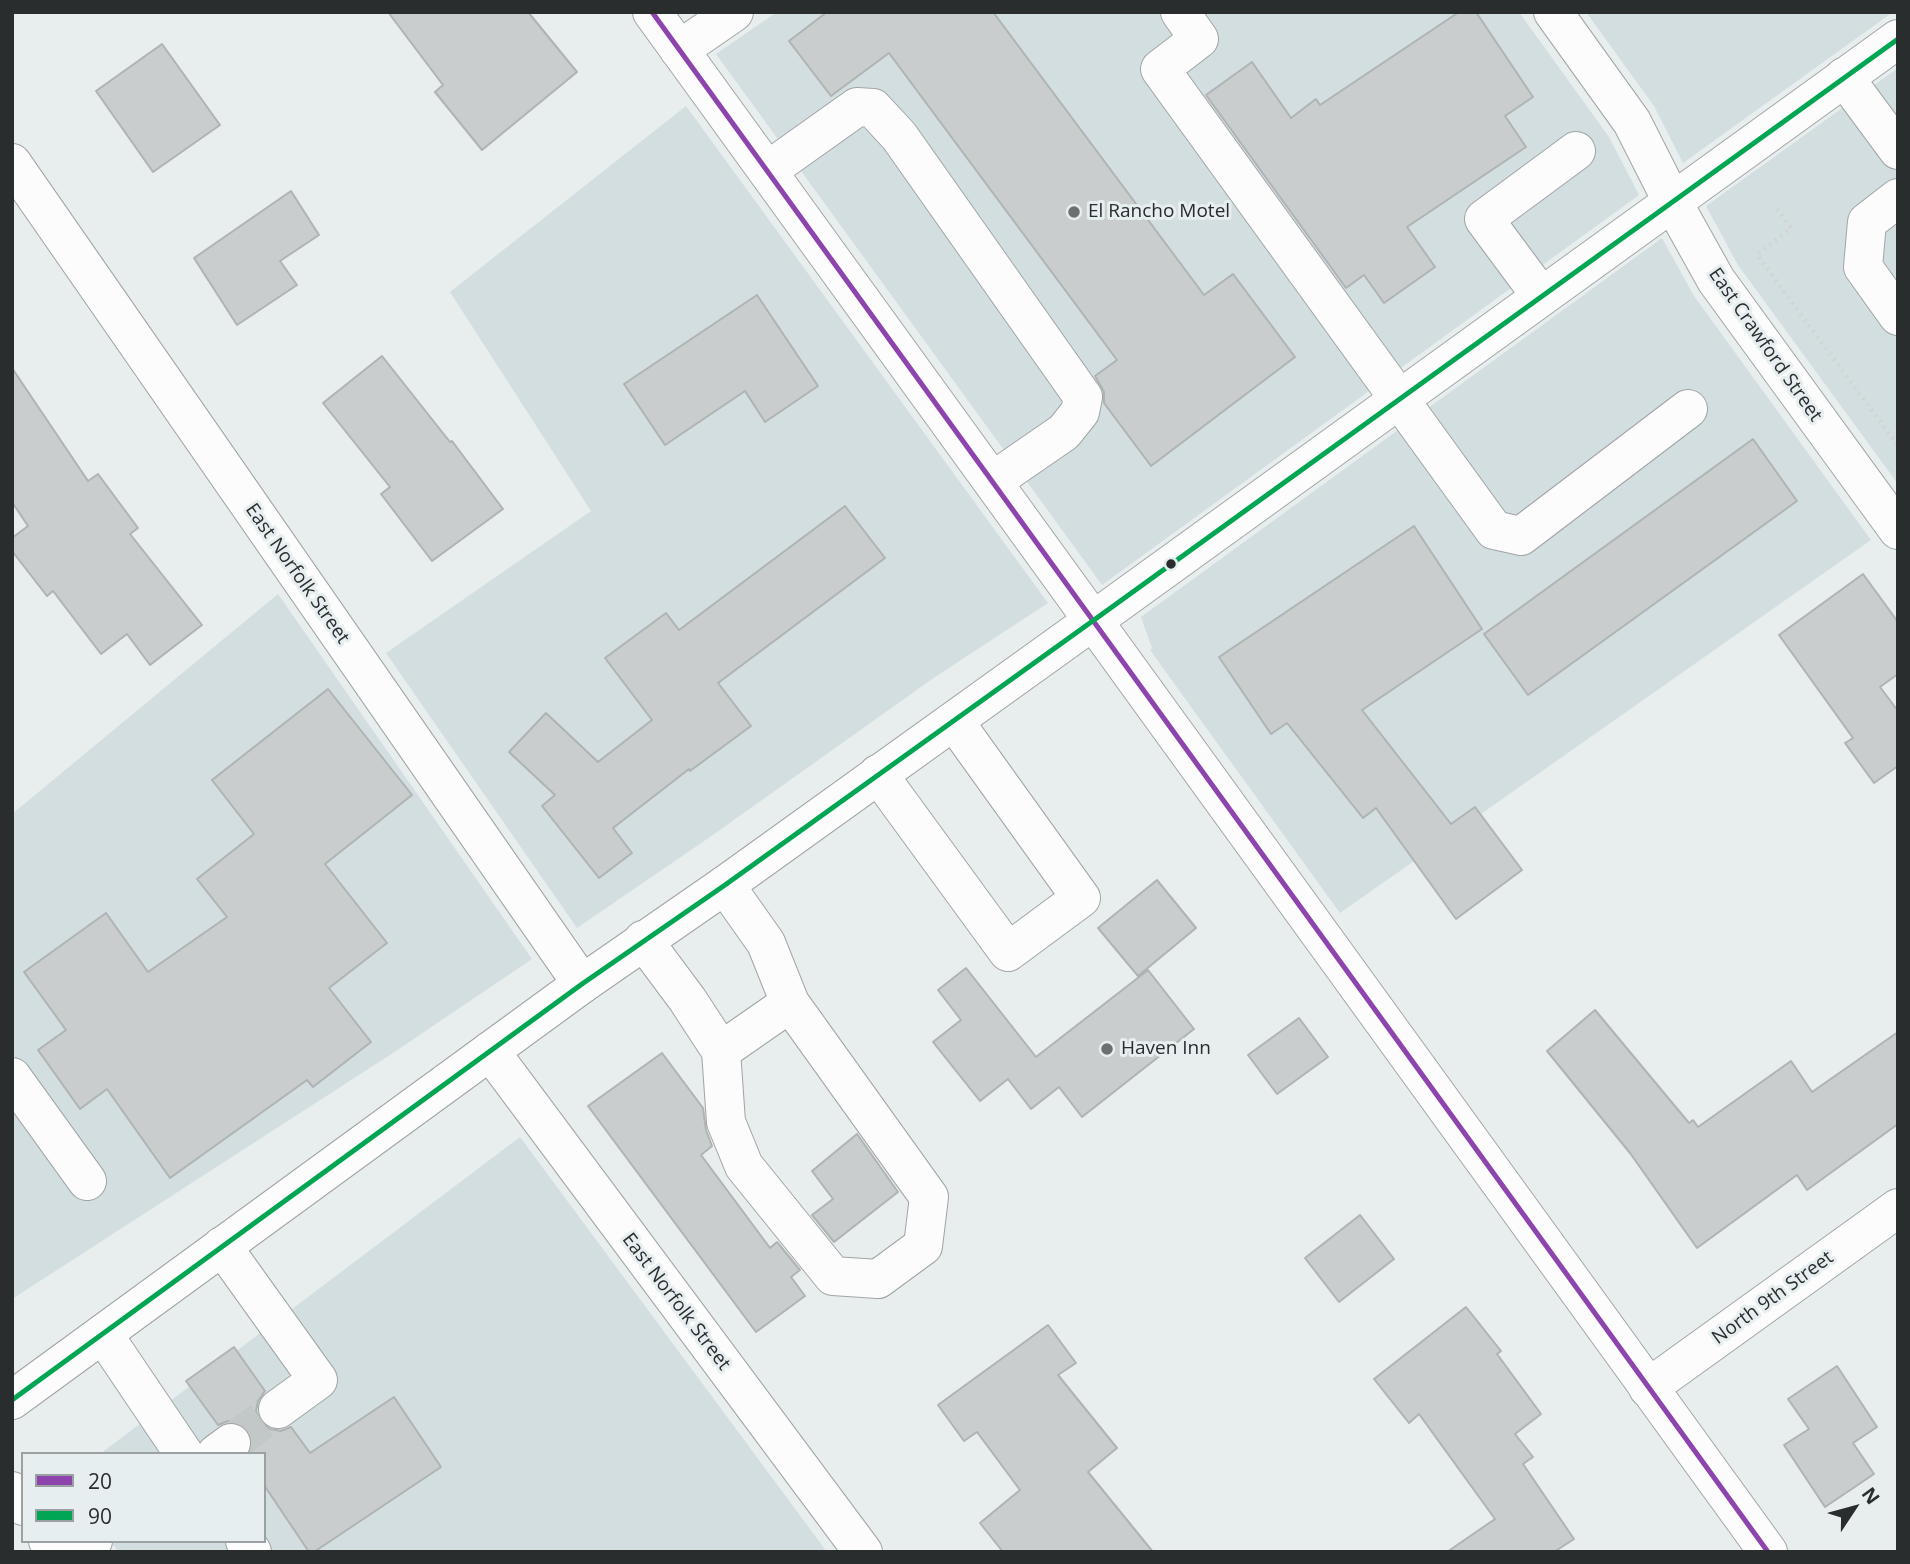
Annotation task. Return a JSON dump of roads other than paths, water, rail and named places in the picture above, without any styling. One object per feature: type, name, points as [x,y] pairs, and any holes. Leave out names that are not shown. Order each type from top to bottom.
[{"type":"street","points":[[652,12],[1768,1552]]},
{"type":"street","points":[[679,50],[734,12]]},
{"type":"street","points":[[1180,12],[1199,39],[1160,69],[1494,530],[1521,536],[1688,409]]},
{"type":"street","name":"East Crawford Street","points":[[1553,12],[1632,122],[1716,280],[1898,530]]},
{"type":"street","points":[[12,1400],[582,984],[954,721],[1898,39]]},
{"type":"street","points":[[1844,77],[1898,150]]},
{"type":"street","points":[[767,171],[857,107],[873,108],[898,136],[1083,397],[1080,412],[1064,432],[993,481]]},
{"type":"street","points":[[1541,296],[1485,219],[1576,151]]},
{"type":"street","name":"East Norfolk Street","points":[[12,163],[582,984]]},
{"type":"street","points":[[1898,198],[1867,222],[1863,267],[1898,316]]},
{"type":"street","points":[[878,774],[1008,952],[1081,898],[954,721]]},
{"type":"street","points":[[643,940],[721,1051],[726,1122],[744,1166],[833,1276],[878,1279],[923,1246],[929,1197],[790,1003],[766,943],[725,885]]},
{"type":"street","points":[[721,1051],[790,1003]]},
{"type":"street","name":"East Norfolk Street","points":[[490,1051],[863,1552]]},
{"type":"street","points":[[12,1077],[87,1181]]},
{"type":"street","name":"North 9th Street","points":[[1648,1388],[1898,1208]]},
{"type":"street","points":[[222,1247],[318,1380],[278,1409]]},
{"type":"street","points":[[103,1334],[183,1452]]},
{"type":"tunnel","points":[[231,1443],[278,1409]]},
{"type":"place","name":"El Rancho Motel","points":[[1074,212]]},
{"type":"place","name":"Haven Inn","points":[[1107,1049]]}]
